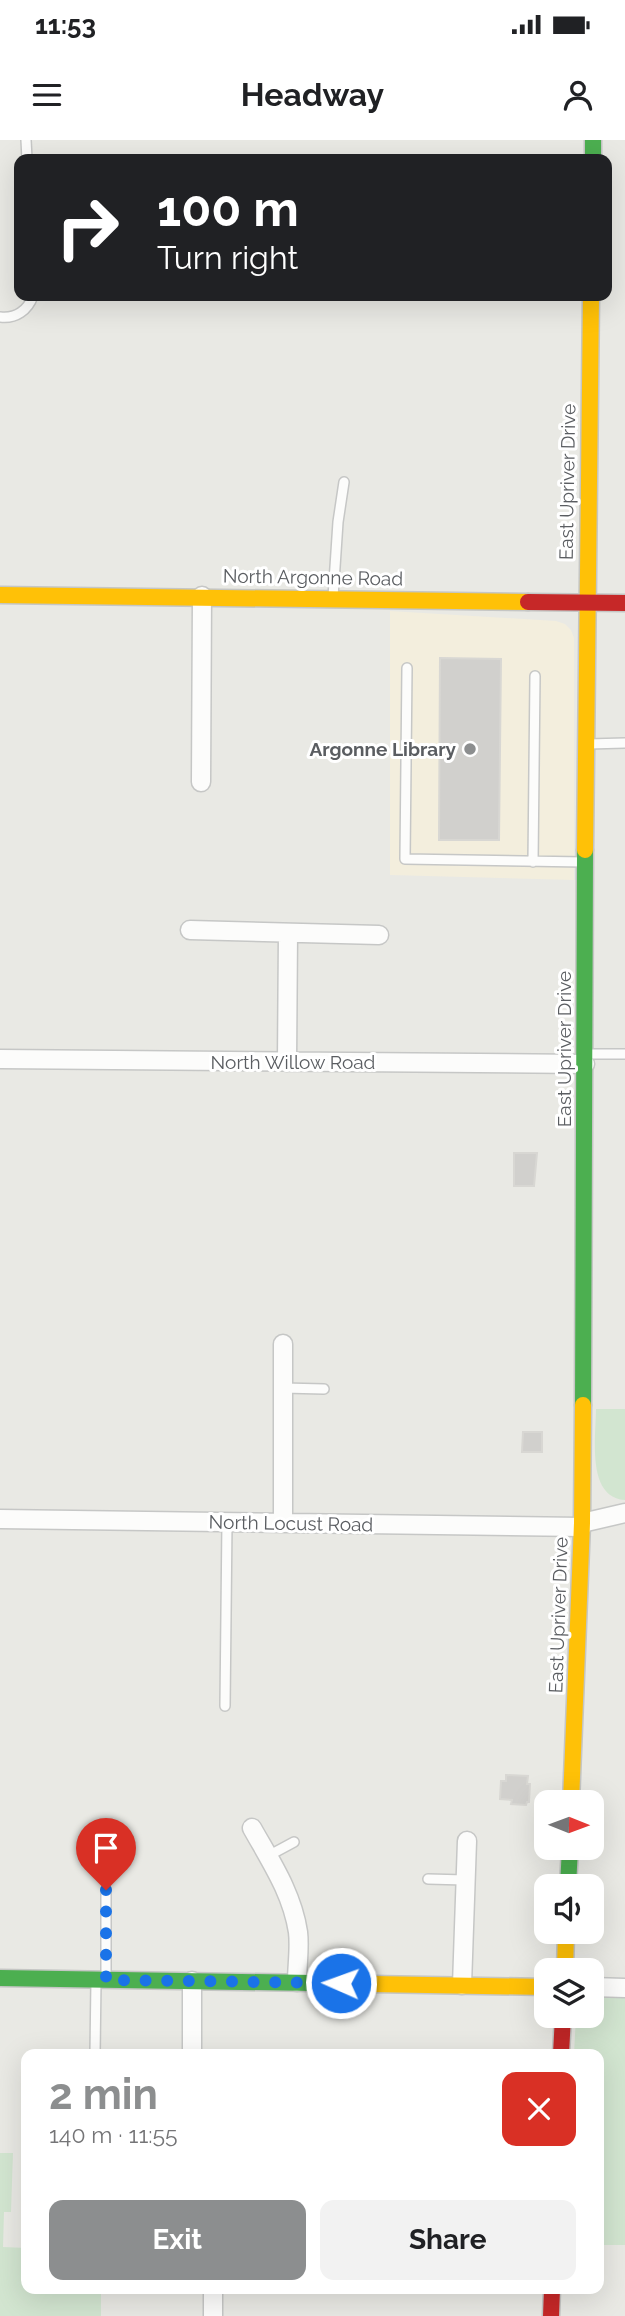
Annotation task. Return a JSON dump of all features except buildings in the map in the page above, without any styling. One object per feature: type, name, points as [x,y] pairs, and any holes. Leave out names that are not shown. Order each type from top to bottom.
[{"type":"street","name":"East Upriver Drive","points":[[571,1790],[582,1525],[586,603],[591,301]]},
{"type":"street","name":"North Argonne Road","points":[[0,595],[625,603]]},
{"type":"street","points":[[201,782],[202,596]]},
{"type":"street","points":[[190,930],[379,935]]},
{"type":"street","points":[[287,1062],[288,933]]},
{"type":"street","name":"North Willow Road","points":[[0,1059],[287,1062],[585,1059]]},
{"type":"street","points":[[283,1344],[283,1523]]},
{"type":"street","name":"North Locust Road","points":[[0,1519],[582,1525],[625,1513]]},
{"type":"street","points":[[252,1828],[292,1902],[298,1935],[297,1982]]},
{"type":"street","points":[[462,1985],[467,1841]]},
{"type":"street","points":[[0,1978],[534,1987]]},
{"type":"street","points":[[192,1981],[192,2049]]},
{"type":"street","points":[[604,1987],[625,1988]]},
{"type":"street","points":[[561,2049],[562,2028]]},
{"type":"street","points":[[213,2294],[213,2316]]},
{"type":"street","points":[[551,2316],[552,2294]]},
{"type":"lane","points":[[0,317],[8,318],[26,310],[30,301]]},
{"type":"lane","points":[[333,598],[344,482]]},
{"type":"lane","points":[[407,668],[405,859],[586,862]]},
{"type":"lane","points":[[533,862],[535,676]]},
{"type":"lane","points":[[586,744],[625,743]]},
{"type":"lane","points":[[585,1059],[625,1054]]},
{"type":"lane","points":[[283,1388],[324,1388]]},
{"type":"lane","points":[[225,1706],[227,1522]]},
{"type":"lane","points":[[268,1856],[294,1842]]},
{"type":"lane","points":[[428,1880],[465,1880]]},
{"type":"lane","points":[[95,2049],[106,1890]]},
{"type":"shaded area","points":[[390,611],[556,621],[571,630],[574,638],[574,880],[390,875]]},
{"type":"green space","points":[[596,1409],[625,1409],[625,1500],[613,1497],[604,1489],[599,1477],[595,1449]]},
{"type":"green space","points":[[604,1994],[625,1994],[625,2245],[604,2245],[604,2049],[574,2049],[575,2028],[604,2028]]},
{"type":"green space","points":[[0,2153],[13,2153],[11,2212],[4,2212],[3,2247],[21,2248],[21,2294],[101,2294],[101,2316],[0,2316]]},
{"type":"traffic: fast","points":[[593,140],[593,154]]},
{"type":"traffic: fast","points":[[583,1405],[585,850]]},
{"type":"traffic: fast","points":[[569,1860],[569,1874]]},
{"type":"traffic: fast","points":[[0,1978],[372,1984]]},
{"type":"traffic: slow","points":[[585,850],[591,301]]},
{"type":"traffic: slow","points":[[0,595],[528,602]]},
{"type":"traffic: slow","points":[[571,1790],[582,1523],[583,1405]]},
{"type":"traffic: slow","points":[[565,1958],[566,1944]]},
{"type":"traffic: slow","points":[[372,1984],[534,1987]]},
{"type":"traffic: jam","points":[[528,602],[625,603]]},
{"type":"traffic: jam","points":[[561,2049],[562,2028]]},
{"type":"traffic: jam","points":[[551,2316],[552,2294]]},
{"type":"place","name":"Argonne Library","points":[[470,749]]},
{"type":"route","points":[[106,1890],[106,1980],[341,1983]]}]
